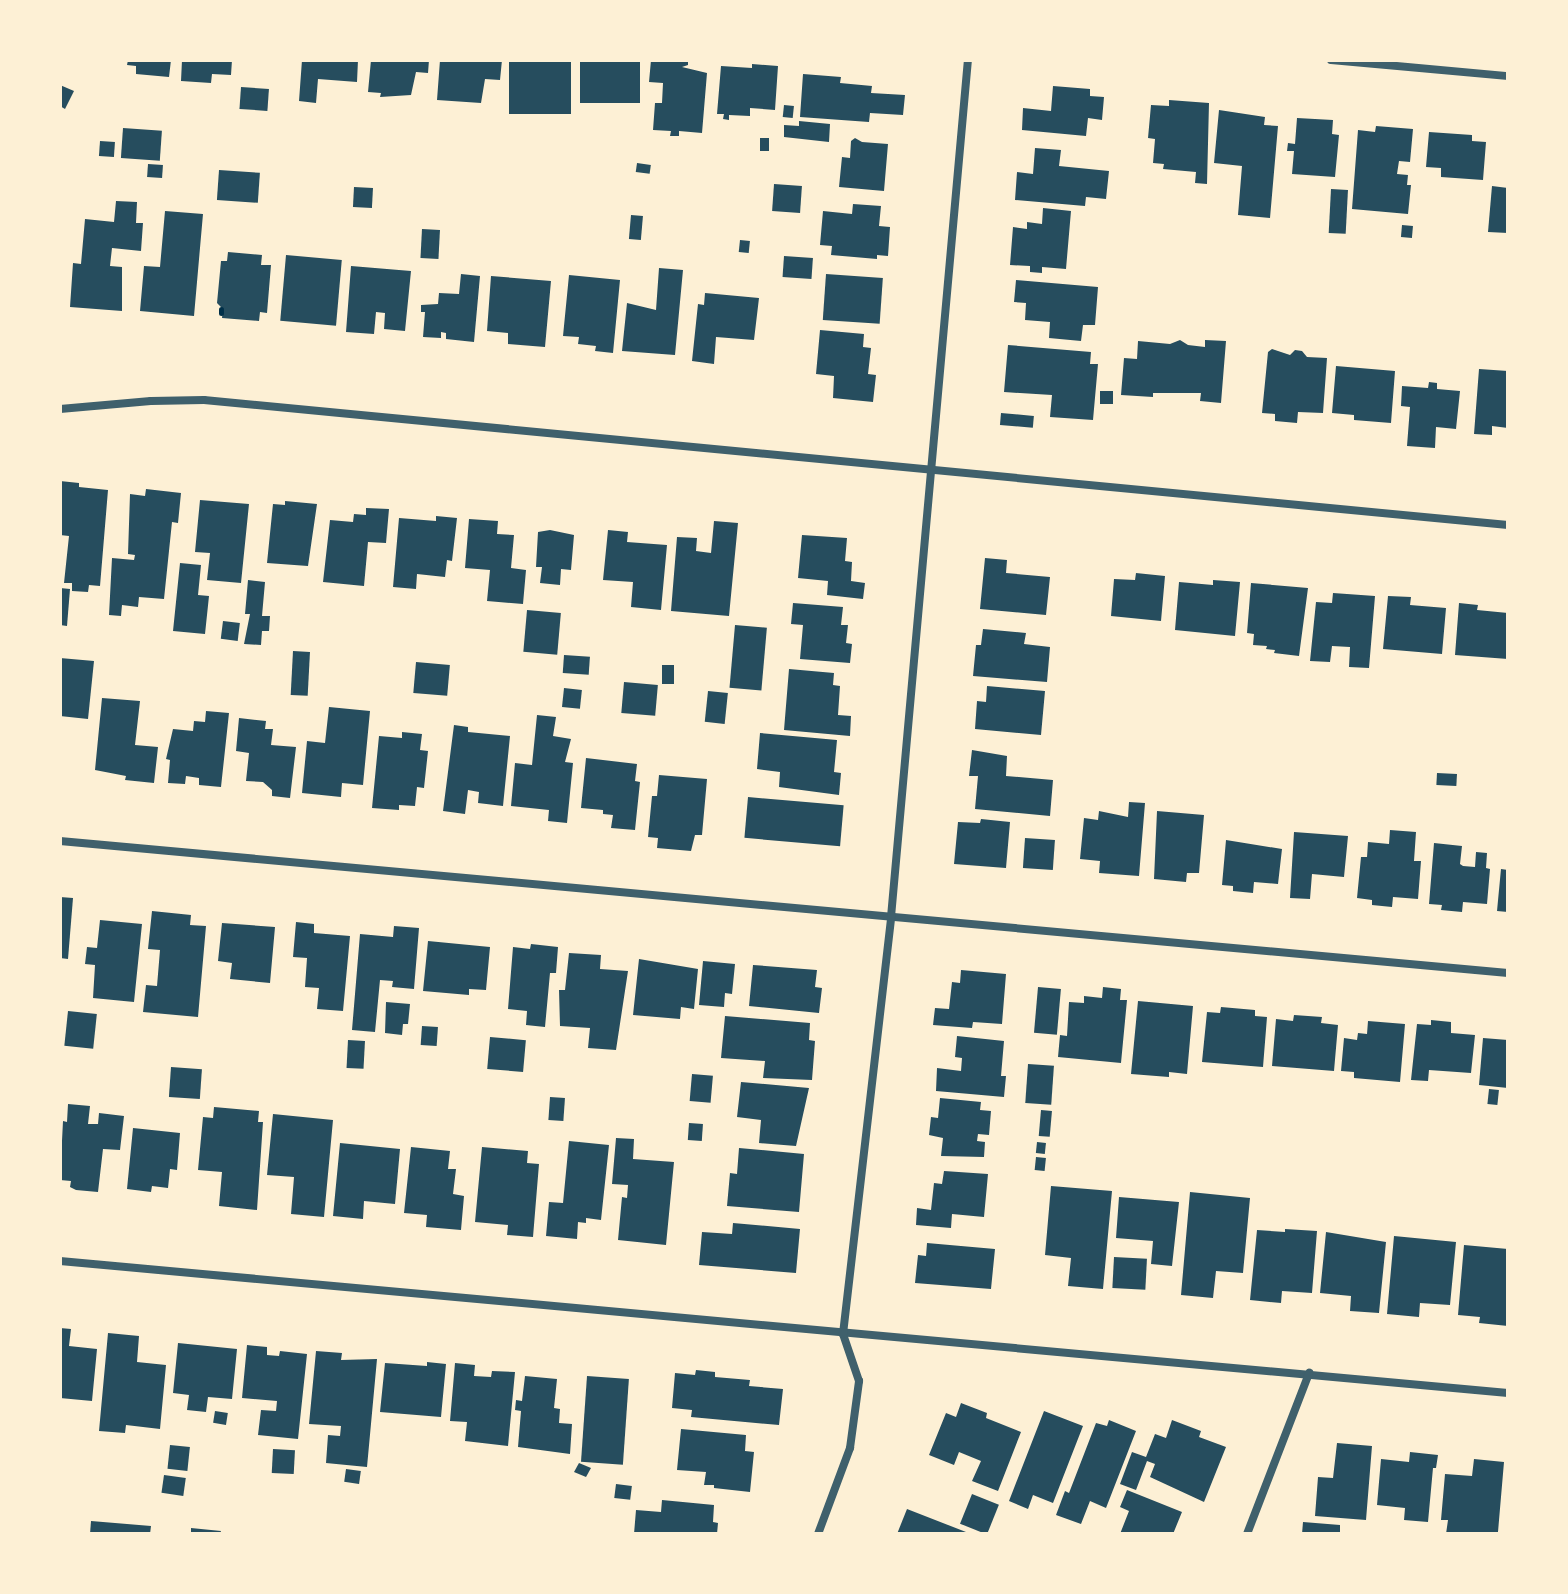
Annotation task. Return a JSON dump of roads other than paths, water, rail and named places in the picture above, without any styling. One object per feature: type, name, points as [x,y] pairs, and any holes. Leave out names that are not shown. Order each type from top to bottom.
[{"type":"street","points":[[818,1534],[850,1448],[859,1381],[843,1334],[891,917],[968,60]]},
{"type":"street","points":[[1331,60],[1508,76]]},
{"type":"street","points":[[60,409],[204,400],[1508,525]]},
{"type":"street","points":[[60,841],[1508,973]]},
{"type":"street","points":[[60,1261],[1508,1393]]},
{"type":"street","points":[[1247,1534],[1309,1373]]}]
